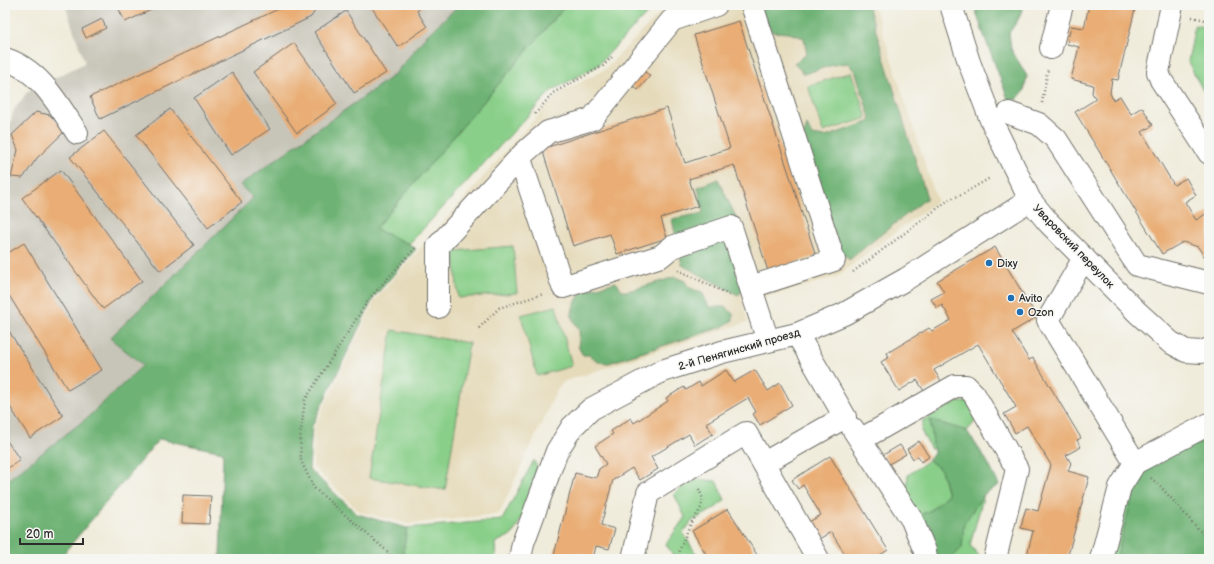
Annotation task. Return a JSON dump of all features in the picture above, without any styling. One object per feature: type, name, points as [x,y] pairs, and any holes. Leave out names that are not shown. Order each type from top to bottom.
[{"type":"street","points":[[438,307],[438,246],[520,159],[548,132],[592,118],[672,20],[716,5]]},
{"type":"street","points":[[752,5],[834,260],[752,290]]},
{"type":"street","name":"Уваровский переулок","points":[[951,5],[969,62],[991,120],[1030,200],[1048,222],[1137,312],[1170,342],[1186,351],[1201,352],[1209,349]]},
{"type":"street","points":[[1051,48],[1062,5]]},
{"type":"street","points":[[1172,5],[1158,72],[1161,80],[1209,153]]},
{"type":"street","points":[[5,60],[16,63],[35,75],[57,102],[76,133]]},
{"type":"street","points":[[1009,113],[1039,124],[1056,139],[1137,266],[1209,283]]},
{"type":"street","points":[[520,159],[563,288],[661,256],[672,247],[731,227],[768,340]]},
{"type":"street","name":"2-й Пенягинский проезд","points":[[520,559],[522,543],[556,450],[572,428],[591,409],[662,371],[722,352],[797,334],[844,314],[906,280],[1030,200]]},
{"type":"street","points":[[1084,258],[1048,320],[1135,463]]},
{"type":"street","points":[[797,334],[845,417],[912,520],[925,551],[926,559]]},
{"type":"street","points":[[860,440],[955,386],[966,386],[974,394],[1017,469],[995,559]]},
{"type":"street","points":[[764,463],[845,417]]},
{"type":"street","points":[[1101,559],[1120,487],[1135,463],[1209,424]]},
{"type":"street","points":[[633,559],[648,493],[746,433],[818,559]]},
{"type":"path","points":[[532,117],[553,93],[603,66]]},
{"type":"path","points":[[1042,108],[1048,70]]},
{"type":"path","points":[[850,274],[950,199],[961,195],[990,178]]},
{"type":"path","points":[[391,559],[388,552],[314,488],[301,461],[300,438],[305,400],[369,299],[416,246]]},
{"type":"path","points":[[661,256],[678,270],[735,298],[752,290]]},
{"type":"path","points":[[479,328],[499,308],[563,288]]},
{"type":"path","points":[[1135,463],[1160,486],[1209,541]]},
{"type":"path","points":[[676,559],[689,527],[701,508],[703,499],[697,486]]},
{"type":"path","points":[[1209,554],[1209,559]]},
{"type":"shaded area","points":[[65,5],[517,5],[88,417],[5,482],[5,143],[14,110],[28,91],[85,63]]},
{"type":"shaded area","points":[[668,5],[874,5],[937,201],[836,277],[743,303],[748,322],[565,381],[558,388],[499,514],[409,524],[360,512],[313,467],[314,428],[375,300],[558,94],[604,70]]},
{"type":"green space","points":[[459,5],[566,5],[375,229],[409,244],[416,249],[374,297],[312,426],[309,469],[357,514],[407,528],[402,559],[220,559],[223,452],[159,439],[59,559],[5,559],[5,482],[88,417],[143,365],[110,338],[253,198],[240,185],[394,75],[427,35]]},
{"type":"green space","points":[[566,5],[655,5],[597,66],[551,91],[409,244],[375,229]]},
{"type":"green space","points":[[761,5],[868,5],[927,198],[849,260],[838,248],[803,138],[807,125],[812,135],[825,137],[871,121],[856,73],[848,63],[833,65],[804,74],[794,63],[807,54],[804,38],[789,33],[772,32],[762,19]]},
{"type":"green space","points":[[974,5],[1024,5],[1018,20],[1009,33],[1011,49],[1027,76],[1024,91],[1016,100],[1008,99]]},
{"type":"green space","points":[[1195,25],[1209,28],[1209,102],[1188,62]]},
{"type":"green space","points":[[851,72],[867,118],[823,132],[808,86]]},
{"type":"green space","points":[[718,179],[750,247],[744,290],[738,295],[682,265],[672,219],[703,213],[698,187]]},
{"type":"green space","points":[[513,246],[517,293],[458,298],[454,251]]},
{"type":"green space","points":[[675,277],[685,281],[692,289],[702,292],[709,307],[726,307],[733,314],[733,320],[722,327],[609,363],[598,362],[589,355],[583,355],[578,345],[578,327],[572,317],[572,314],[575,303],[583,291],[616,282],[623,291],[628,291]]},
{"type":"green space","points":[[556,306],[572,366],[537,376],[521,315]]},
{"type":"green space","points":[[392,330],[469,343],[445,490],[369,478]]},
{"type":"green space","points":[[956,402],[969,402],[977,413],[974,423],[967,431],[930,420],[934,448],[931,449],[921,431],[923,420]]},
{"type":"green space","points":[[930,420],[967,431],[987,461],[999,485],[984,494],[964,524],[962,548],[950,559],[931,559],[917,516],[931,510],[948,494],[941,470],[929,460],[934,453]]},
{"type":"green space","points":[[1209,429],[1209,446],[1199,444],[1136,483],[1116,559],[1111,559],[1130,486],[1138,471]]},
{"type":"green space","points":[[1199,444],[1209,446],[1209,546],[1205,552],[1205,559],[1116,559],[1136,483],[1150,467],[1189,445]]},
{"type":"green space","points":[[534,460],[537,467],[524,513],[513,534],[495,543],[496,559],[402,559],[407,528],[502,520]]},
{"type":"green space","points":[[929,460],[941,470],[948,494],[931,510],[917,516],[906,493],[908,475]]},
{"type":"green space","points":[[696,479],[716,481],[725,500],[714,509],[692,521],[683,533],[698,557],[695,559],[675,559],[666,544],[685,517],[674,494]]},
{"type":"green space","points":[[984,494],[970,545],[980,559],[950,559],[962,548],[963,524]]},
{"type":"building","points":[[117,5],[162,5],[125,22]]},
{"type":"building","points":[[287,5],[319,5],[311,17],[100,119],[90,97]]},
{"type":"building","points":[[370,5],[424,5],[417,11],[427,27],[398,47]]},
{"type":"building","points":[[1089,5],[1136,5],[1118,80],[1112,79],[1110,93],[1113,100],[1120,96],[1131,114],[1142,107],[1153,125],[1142,132],[1174,185],[1186,178],[1196,195],[1185,202],[1196,220],[1209,212],[1209,264],[1198,247],[1183,242],[1162,254],[1075,112],[1096,99],[1092,93],[1093,85],[1071,79],[1079,47],[1067,44],[1071,26],[1084,28]]},
{"type":"building","points":[[346,11],[386,73],[354,93],[314,32]]},
{"type":"building","points":[[102,19],[106,28],[86,38],[82,29]]},
{"type":"building","points":[[739,21],[816,256],[768,271],[734,165],[689,179],[698,206],[661,218],[667,238],[617,254],[610,234],[573,246],[542,149],[667,108],[685,163],[730,148],[694,35]]},
{"type":"building","points":[[294,43],[337,104],[297,133],[253,72]]},
{"type":"building","points":[[639,67],[650,76],[638,90],[627,81]]},
{"type":"building","points":[[232,72],[270,129],[231,155],[194,98]]},
{"type":"building","points":[[170,109],[242,202],[208,228],[136,135]]},
{"type":"building","points":[[36,112],[50,115],[65,131],[37,158],[23,178],[11,177],[18,150],[12,135]]},
{"type":"building","points":[[104,131],[194,245],[160,271],[70,157]]},
{"type":"building","points":[[61,170],[142,281],[103,309],[22,198]]},
{"type":"building","points":[[24,243],[102,370],[68,390],[5,289],[5,255]]},
{"type":"building","points":[[995,247],[1037,317],[1012,332],[1029,360],[1033,358],[1081,438],[1077,440],[1081,447],[1066,455],[1071,463],[1068,471],[1089,477],[1067,559],[1026,559],[1033,531],[1021,528],[1023,518],[1026,508],[1038,511],[1051,465],[1027,426],[1015,433],[1004,414],[1016,407],[978,344],[934,370],[941,381],[924,391],[917,380],[899,391],[881,362],[889,357],[887,353],[929,328],[932,331],[951,320],[942,305],[937,308],[931,299],[944,292],[937,281]]},
{"type":"building","points":[[7,328],[63,416],[30,438],[5,399],[5,330]]},
{"type":"building","points":[[726,370],[734,382],[755,370],[768,391],[780,383],[792,405],[760,425],[753,414],[756,412],[748,398],[706,423],[713,434],[695,445],[689,434],[651,457],[658,469],[640,480],[632,468],[613,480],[601,525],[615,529],[609,549],[596,546],[593,559],[553,559],[575,473],[596,478],[599,469],[606,464],[595,446],[613,434],[611,431],[631,418],[634,423],[668,401],[666,398],[684,387],[686,390],[699,382],[701,386]]},
{"type":"building","points":[[5,438],[20,460],[5,470]]},
{"type":"building","points":[[919,441],[929,457],[921,462],[918,456],[913,459],[907,449]]},
{"type":"building","points":[[900,445],[906,454],[889,464],[883,455]]},
{"type":"building","points":[[830,456],[888,550],[874,559],[848,559],[831,532],[819,539],[809,522],[821,515],[803,485],[798,489],[792,480]]},
{"type":"building","points":[[183,495],[211,496],[209,524],[182,523]]},
{"type":"building","points":[[728,509],[759,558],[758,559],[709,559],[692,531]]},
{"type":"place","name":"Dixy","points":[[989,263]]},
{"type":"place","name":"Avito","points":[[1011,298]]},
{"type":"place","name":"Ozon","points":[[1020,312]]}]
